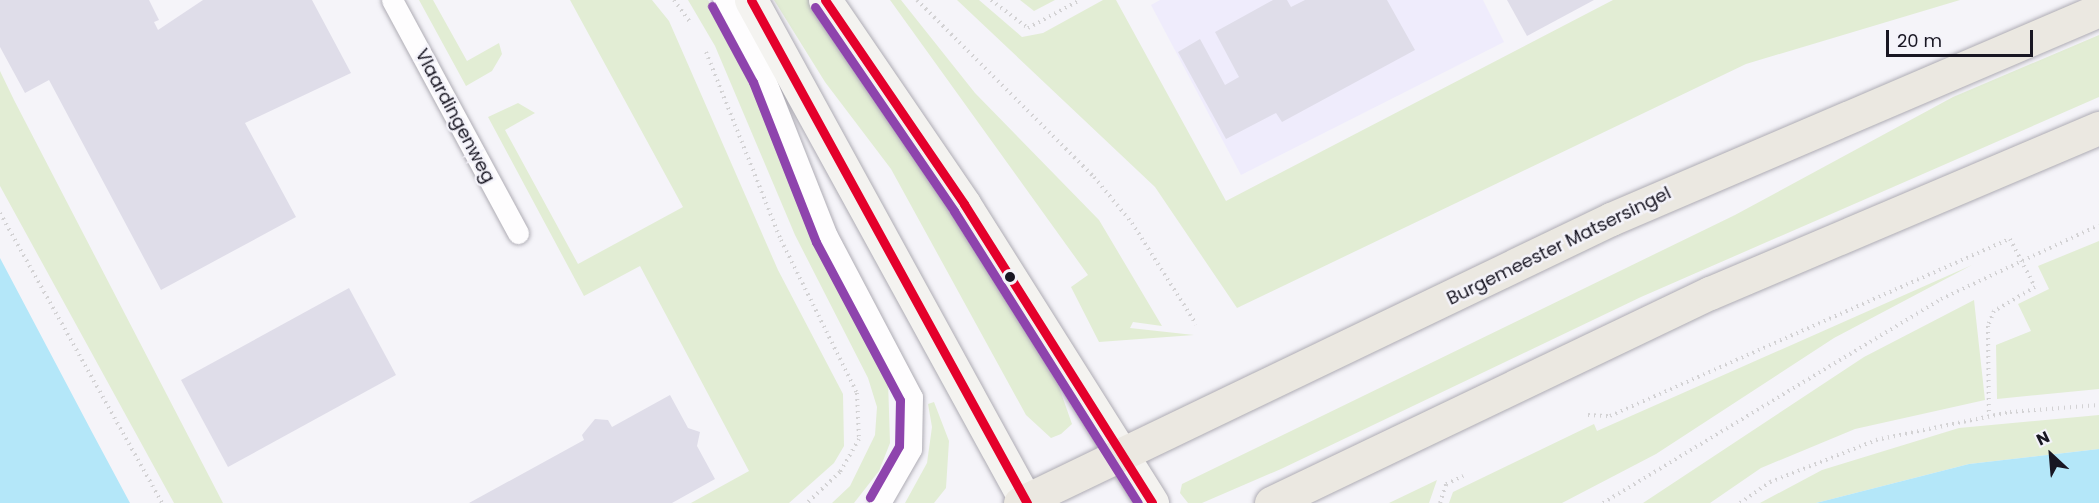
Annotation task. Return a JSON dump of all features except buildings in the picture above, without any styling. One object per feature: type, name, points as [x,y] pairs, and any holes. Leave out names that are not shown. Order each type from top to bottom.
[{"type":"main road","name":"Burgemeester Matsersingel","points":[[1024,502],[1611,219],[2099,10]]},
{"type":"main road","points":[[1270,503],[1710,293],[2099,128]]},
{"type":"street","points":[[751,0],[1024,502]]},
{"type":"street","points":[[825,0],[1124,454],[1152,503]]},
{"type":"lane","name":"Vlaardingenweg","points":[[392,0],[518,233]]},
{"type":"lane","points":[[723,0],[764,77],[827,236],[912,397],[911,448],[880,503]]},
{"type":"path","points":[[674,0],[693,27]]},
{"type":"path","points":[[917,0],[1094,177],[1132,224],[1196,324]]},
{"type":"path","points":[[991,0],[1028,28],[1080,0]]},
{"type":"path","points":[[704,46],[781,240],[853,383],[862,415],[859,440],[840,472],[807,503]]},
{"type":"path","points":[[0,213],[162,503]]},
{"type":"path","points":[[1603,503],[1941,299],[2099,225]]},
{"type":"path","points":[[1588,415],[1610,416],[2010,239],[2035,287],[1994,311],[1988,326],[1989,416]]},
{"type":"path","points":[[1740,503],[1770,482],[1876,440],[1989,416],[2099,405]]},
{"type":"path","points":[[1440,503],[1446,484],[1463,476]]},
{"type":"shaded area","points":[[1160,0],[1483,0],[1504,42],[1241,175],[1151,5]]},
{"type":"green space","points":[[419,0],[433,0],[467,61],[499,43],[502,54],[492,71],[466,86]]},
{"type":"green space","points":[[570,0],[652,0],[669,21],[778,270],[843,394],[844,446],[834,463],[789,503],[691,503],[749,471],[640,266],[584,296],[488,117],[518,103],[535,113],[505,130],[578,264],[683,207]]},
{"type":"green space","points":[[688,0],[708,0],[745,64],[797,203],[888,380],[890,443],[879,471],[854,503],[832,503],[850,486],[875,435],[877,407],[868,378],[795,235],[715,46]]},
{"type":"green space","points":[[774,0],[810,0],[869,85],[1054,373],[1072,424],[1061,434],[1051,438],[1026,415],[891,169],[825,82]]},
{"type":"green space","points":[[890,0],[901,0],[975,93],[1099,220],[1162,326],[1133,322],[1130,328],[1194,335],[1099,342],[1071,287],[1088,275]]},
{"type":"green space","points":[[957,0],[979,0],[1022,37],[1043,33],[1103,0],[1116,0],[1226,201],[1613,0],[1960,0],[1746,64],[1237,308],[1155,187]]},
{"type":"green space","points":[[1020,0],[1055,0],[1034,11]]},
{"type":"green space","points":[[2099,35],[2099,97],[1641,297],[1281,469],[1202,503],[1188,503],[1180,493],[1182,484],[1735,215],[1953,97]]},
{"type":"green space","points":[[0,71],[223,503],[174,503],[0,186]]},
{"type":"green space","points":[[2099,241],[2099,389],[1997,399],[1996,345],[2031,331],[2018,304],[2049,289],[2038,266]]},
{"type":"green space","points":[[1972,265],[1834,338],[1656,454],[1562,503],[1449,503],[1453,492],[1594,424],[1597,431]]},
{"type":"green space","points":[[1974,300],[1985,400],[1855,429],[1761,468],[1710,503],[1643,503],[1864,357]]},
{"type":"green space","points":[[934,402],[949,441],[946,488],[934,503],[905,503],[927,463],[932,427],[928,404]]},
{"type":"green space","points":[[2099,415],[2099,449],[1969,464],[1816,503],[1760,503],[1822,470],[1959,428]]},
{"type":"green space","points":[[1437,480],[1429,503],[1389,503]]},
{"type":"water","points":[[0,258],[93,434],[130,503],[0,503]]},
{"type":"water","points":[[2099,449],[2099,503],[1816,503],[1969,464]]},
{"type":"transit line","points":[[751,0],[1027,503]]},
{"type":"transit line","points":[[825,0],[964,204],[1152,503]]},
{"type":"transit line","points":[[712,6],[753,82],[816,242],[900,400],[899,446],[870,497]]},
{"type":"transit line","points":[[815,7],[954,211],[1138,503]]}]
